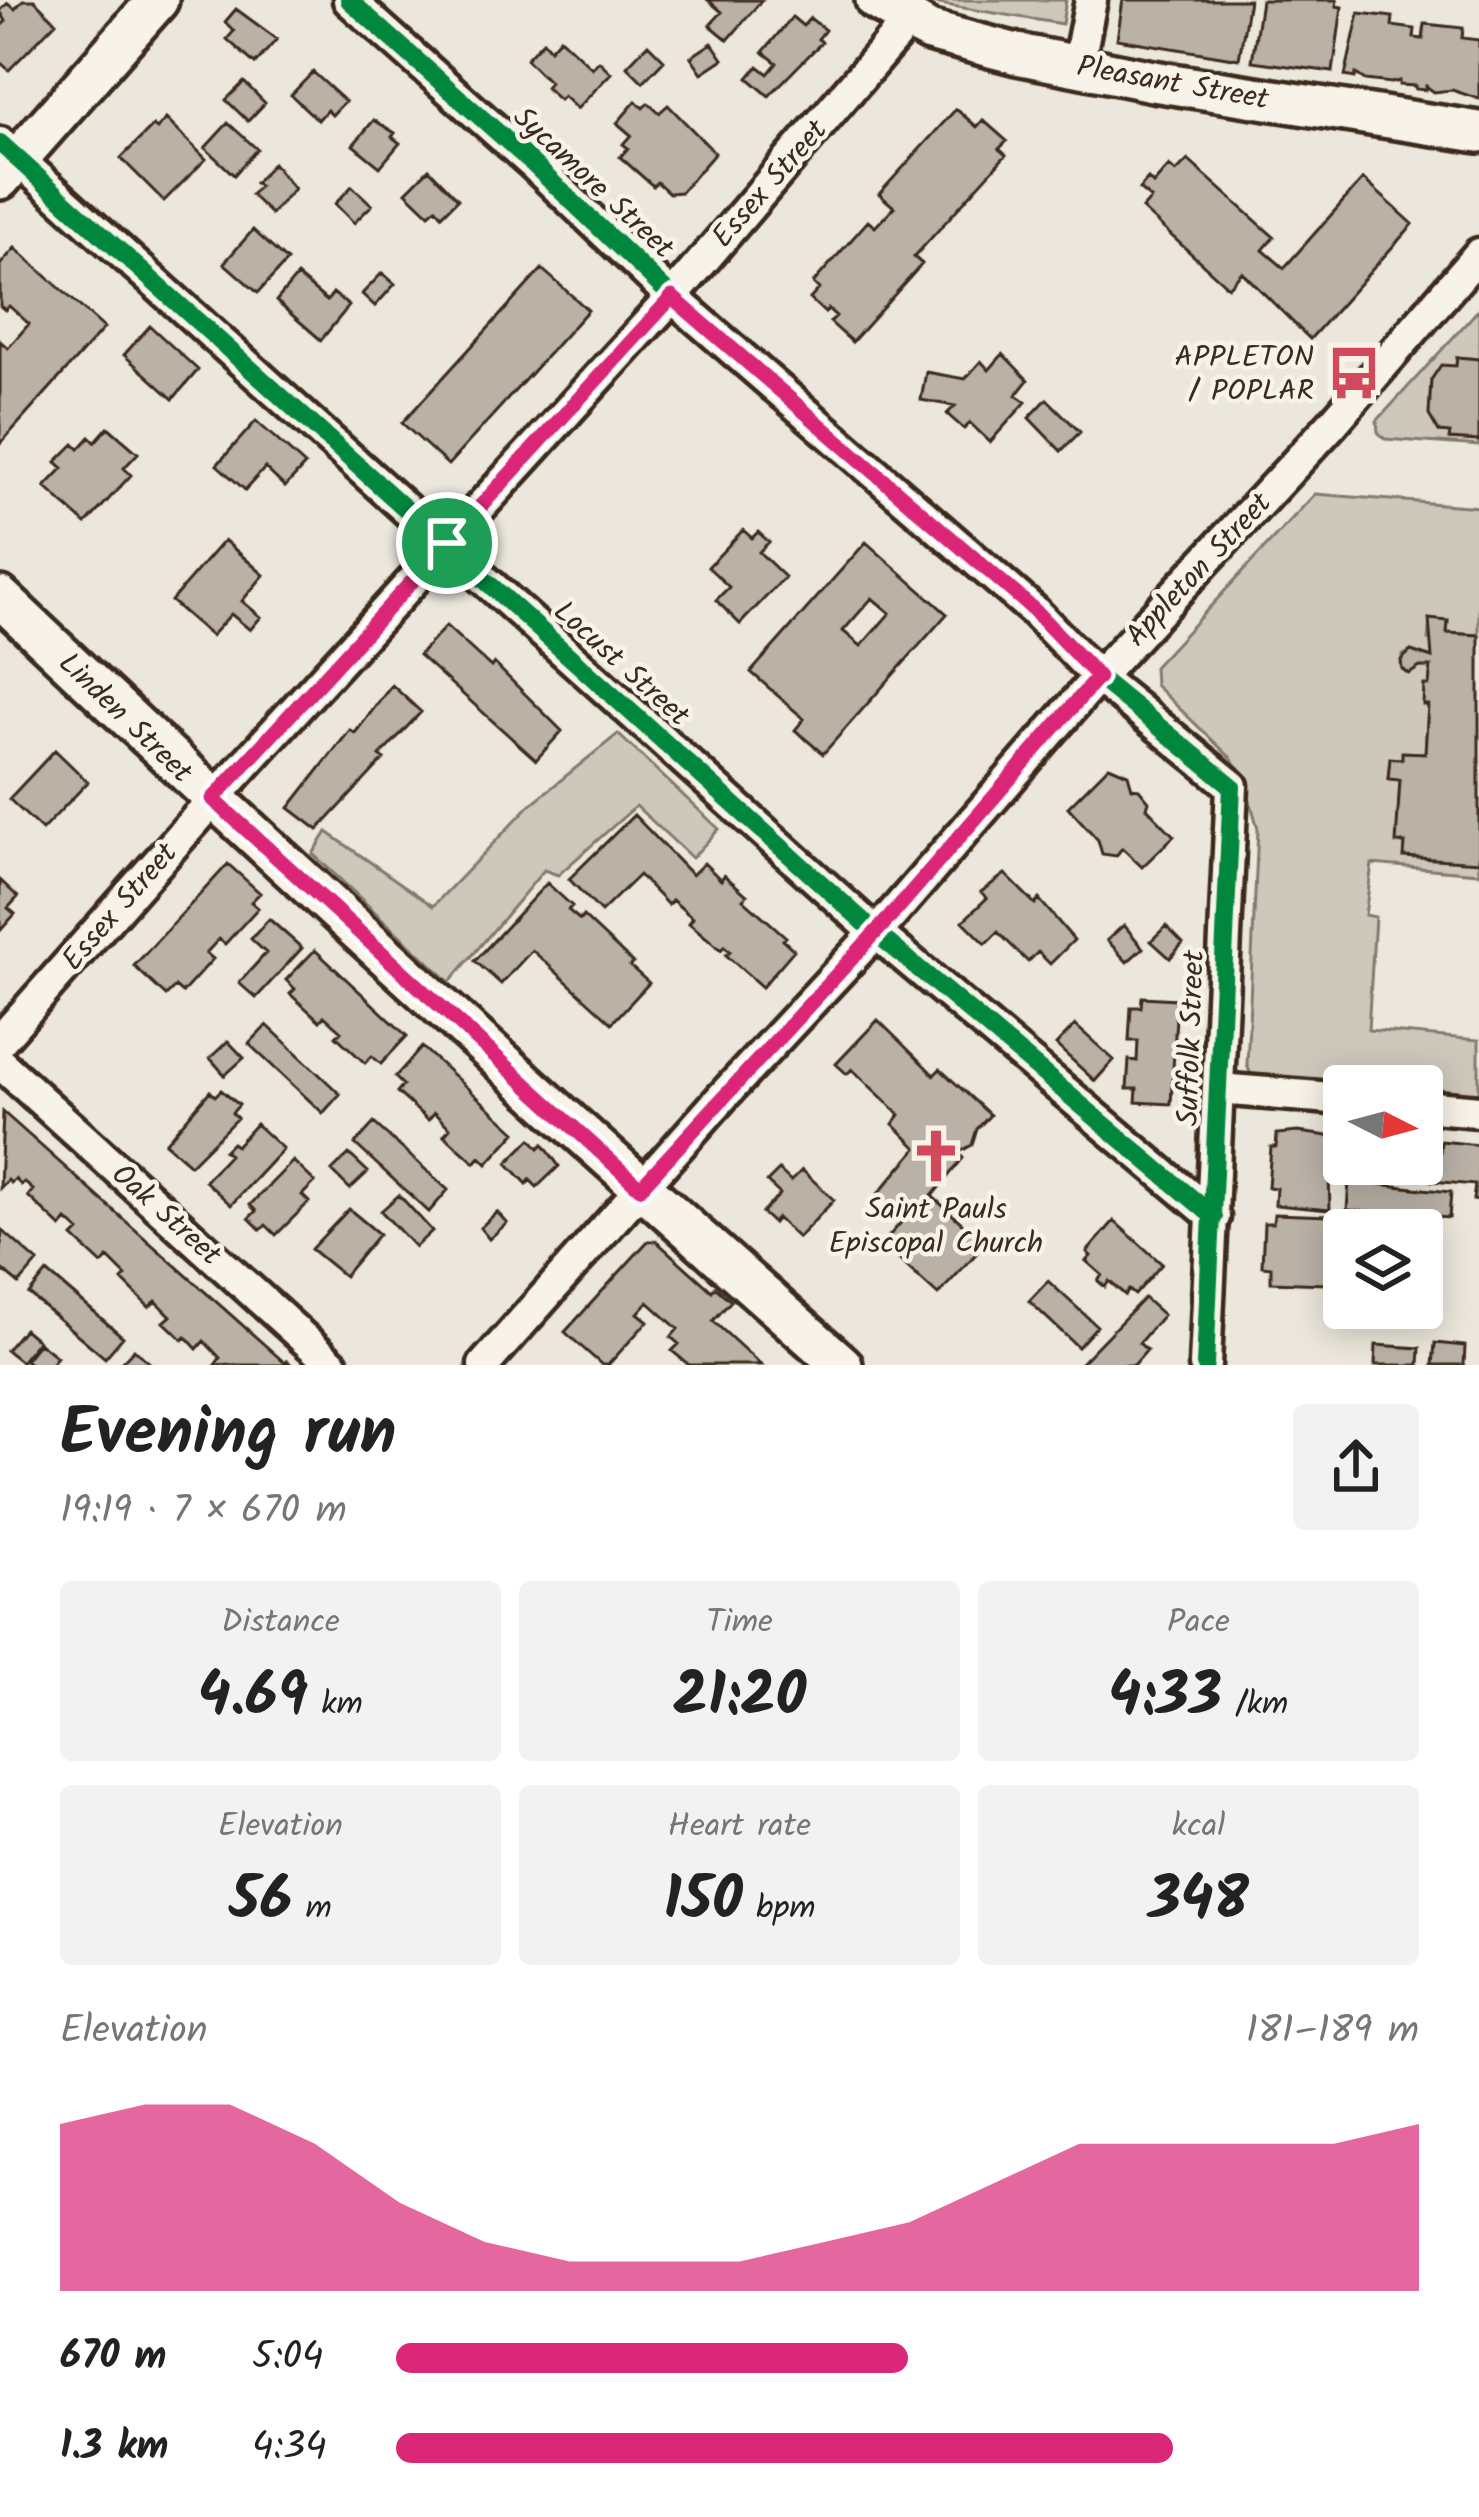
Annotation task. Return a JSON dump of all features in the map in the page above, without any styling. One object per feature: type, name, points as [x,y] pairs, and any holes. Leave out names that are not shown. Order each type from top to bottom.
[{"type":"main road","points":[[6,160],[158,0]]},
{"type":"main road","name":"Pleasant Street","points":[[893,10],[929,31],[1078,66],[1479,132]]},
{"type":"main road","name":"Linden Street","points":[[0,597],[213,799],[842,1365]]},
{"type":"street","name":"Sycamore Street","points":[[349,0],[532,163],[672,297],[1034,610],[1098,677],[1232,786]]},
{"type":"street","points":[[1078,66],[1091,0]]},
{"type":"street","name":"Essex Street","points":[[0,1041],[213,799],[672,297],[893,10]]},
{"type":"street","name":"Locust Street","points":[[6,160],[447,543],[875,932],[1214,1217]]},
{"type":"street","name":"Appleton Street","points":[[484,1365],[1098,677],[1333,423],[1479,254]]},
{"type":"street","name":"Suffolk Street","points":[[1204,1365],[1232,786]]},
{"type":"street","name":"Oak Street","points":[[0,1063],[333,1365]]},
{"type":"street","points":[[1218,1089],[1323,1098]]},
{"type":"street","points":[[1443,1108],[1479,1111]]},
{"type":"shaded area","points":[[915,0],[1066,0],[1062,24]]},
{"type":"shaded area","points":[[1479,309],[1479,359],[1457,357],[1456,366],[1431,380],[1429,415],[1439,432],[1450,433],[1450,439],[1479,441],[1479,446],[1385,439],[1377,421]]},
{"type":"shaded area","points":[[1315,494],[1479,507],[1479,635],[1447,633],[1448,621],[1430,620],[1432,658],[1411,651],[1402,656],[1401,666],[1409,673],[1431,667],[1429,685],[1424,686],[1428,705],[1425,753],[1403,752],[1402,759],[1390,758],[1388,778],[1400,780],[1397,843],[1479,862],[1479,873],[1372,864],[1365,915],[1375,917],[1368,1030],[1479,1040],[1479,1095],[1443,1092],[1443,1065],[1323,1065],[1323,1080],[1251,1075],[1247,1065],[1258,829],[1245,782],[1232,759],[1155,685],[1154,667]]},
{"type":"shaded area","points":[[618,734],[719,829],[692,858],[636,806],[558,875],[544,870],[450,982],[313,854],[327,832],[433,906],[531,804]]},
{"type":"building","points":[[23,0],[34,0],[56,22],[9,70],[0,62],[0,27],[6,21],[0,11],[8,3],[15,9]]},
{"type":"building","points":[[708,0],[762,0],[728,40],[710,25],[722,12]]},
{"type":"building","points":[[1123,0],[1249,0],[1239,59],[1117,39]]},
{"type":"building","points":[[1261,0],[1337,0],[1336,6],[1342,7],[1333,72],[1252,61]]},
{"type":"building","points":[[236,9],[277,39],[255,64],[227,39],[234,31],[225,22]]},
{"type":"building","points":[[1359,13],[1393,17],[1392,26],[1415,29],[1414,38],[1423,39],[1425,24],[1463,28],[1462,38],[1479,40],[1479,99],[1452,90],[1434,92],[1426,86],[1425,90],[1399,85],[1399,81],[1345,76]]},
{"type":"building","points":[[792,17],[803,26],[810,18],[825,30],[818,39],[822,42],[769,96],[748,78],[758,66],[768,74],[777,63],[763,52]]},
{"type":"building","points":[[560,38],[592,68],[599,61],[611,73],[577,109],[545,87],[549,82],[526,59],[543,41],[550,49]]},
{"type":"building","points":[[712,43],[723,59],[702,73],[691,57]]},
{"type":"building","points":[[648,44],[664,60],[643,82],[627,66]]},
{"type":"building","points":[[313,72],[345,101],[332,115],[327,110],[318,120],[291,95]]},
{"type":"building","points":[[244,82],[265,103],[248,121],[226,100]]},
{"type":"building","points":[[636,101],[643,108],[648,103],[659,113],[668,105],[715,153],[681,192],[669,193],[657,182],[653,186],[620,157],[631,135],[617,123]]},
{"type":"building","points":[[956,109],[977,127],[983,120],[1007,141],[999,149],[1006,155],[914,257],[922,264],[852,342],[830,322],[836,316],[810,299],[819,289],[813,283],[868,221],[875,227],[894,207],[879,194]]},
{"type":"building","points":[[166,119],[206,159],[164,201],[121,158]]},
{"type":"building","points":[[374,120],[395,133],[392,137],[400,143],[380,167],[353,145]]},
{"type":"building","points":[[228,123],[257,149],[234,175],[205,148]]},
{"type":"building","points":[[1188,160],[1274,237],[1263,250],[1284,268],[1363,179],[1413,224],[1310,339],[1242,272],[1228,287],[1142,209],[1151,199],[1139,189],[1148,179],[1153,184],[1169,166],[1176,172]]},
{"type":"building","points":[[273,163],[294,189],[271,214],[251,195]]},
{"type":"building","points":[[429,169],[458,199],[442,215],[436,208],[429,214],[406,192]]},
{"type":"building","points":[[352,186],[372,205],[354,223],[335,204]]},
{"type":"building","points":[[253,230],[287,261],[258,293],[224,263]]},
{"type":"building","points":[[15,248],[104,328],[0,444],[0,341],[8,348],[29,324],[9,306],[5,310],[0,306],[0,265]]},
{"type":"building","points":[[542,269],[588,310],[448,465],[402,423]]},
{"type":"building","points":[[382,273],[395,284],[375,306],[362,294]]},
{"type":"building","points":[[297,276],[327,301],[333,293],[349,306],[321,340],[276,301]]},
{"type":"building","points":[[150,326],[198,370],[173,399],[124,355]]},
{"type":"building","points":[[1003,354],[1028,380],[1016,395],[1026,402],[990,442],[970,423],[964,429],[947,414],[955,406],[921,400],[926,372],[965,379],[981,361],[989,370]]},
{"type":"building","points":[[1457,357],[1479,359],[1479,441],[1449,439],[1450,433],[1439,432],[1429,415],[1431,380],[1441,365],[1456,366]]},
{"type":"building","points":[[1047,399],[1080,432],[1061,451],[1029,418]]},
{"type":"building","points":[[256,421],[305,465],[285,487],[265,468],[245,490],[217,465]]},
{"type":"building","points":[[108,427],[138,453],[124,468],[131,475],[86,524],[45,487],[63,468],[56,462],[74,444],[79,449],[90,437],[95,442]]},
{"type":"building","points":[[743,530],[752,538],[758,532],[769,542],[759,552],[785,577],[740,624],[716,600],[729,587],[708,567]]},
{"type":"building","points":[[224,540],[264,575],[242,601],[261,617],[250,630],[231,614],[211,636],[171,601]]},
{"type":"building","points":[[866,542],[947,614],[823,754],[795,730],[804,719],[751,672]],"holes":[[[872,598],[890,613],[861,646],[843,631]]]},
{"type":"building","points":[[1429,619],[1448,621],[1447,633],[1479,635],[1479,862],[1404,857],[1405,843],[1396,843],[1400,780],[1388,779],[1390,758],[1402,759],[1402,752],[1425,753],[1428,705],[1423,705],[1424,685],[1429,685],[1431,667],[1409,674],[1401,660],[1411,651],[1432,658]]},
{"type":"building","points":[[446,626],[491,667],[494,663],[562,731],[536,760],[419,655]]},
{"type":"building","points":[[392,685],[421,712],[318,830],[289,808]]},
{"type":"building","points":[[55,750],[88,782],[42,830],[9,799]]},
{"type":"building","points":[[1109,766],[1128,774],[1132,788],[1139,789],[1149,801],[1147,808],[1174,836],[1142,867],[1122,848],[1116,856],[1102,854],[1098,840],[1068,807]]},
{"type":"building","points":[[634,815],[692,875],[704,863],[721,880],[724,875],[786,937],[783,940],[794,950],[762,987],[726,955],[730,951],[724,946],[721,950],[689,923],[693,918],[672,900],[668,905],[639,875],[601,912],[569,879]]},
{"type":"building","points":[[228,864],[260,893],[251,902],[258,908],[225,944],[219,939],[206,953],[213,959],[182,993],[175,987],[166,996],[134,966]]},
{"type":"building","points":[[1005,874],[1035,904],[1039,899],[1074,940],[1050,964],[1038,952],[1028,962],[998,932],[986,944],[963,921],[987,898],[981,892]]},
{"type":"building","points":[[0,880],[18,897],[8,908],[15,914],[0,931]]},
{"type":"building","points":[[547,883],[572,906],[568,910],[580,920],[583,916],[649,983],[612,1023],[532,950],[501,984],[475,961]]},
{"type":"building","points":[[269,919],[302,948],[256,998],[239,983],[266,953],[251,939]]},
{"type":"building","points":[[1124,925],[1143,948],[1127,962],[1107,940]]},
{"type":"building","points":[[1166,926],[1183,943],[1170,958],[1151,941]]},
{"type":"building","points":[[315,950],[407,1036],[381,1064],[372,1056],[365,1063],[336,1036],[341,1031],[324,1016],[320,1021],[290,994],[295,989],[286,980]]},
{"type":"building","points":[[1142,997],[1177,999],[1171,1104],[1136,1102],[1137,1089],[1127,1089],[1129,1060],[1137,1061],[1138,1041],[1129,1041],[1131,1007],[1141,1007]]},
{"type":"building","name":"Saint Pauls Episcopal Church","points":[[878,1020],[934,1075],[940,1069],[990,1115],[977,1129],[972,1145],[958,1153],[963,1158],[932,1196],[985,1244],[938,1295],[882,1244],[904,1219],[878,1194],[917,1148],[893,1124],[900,1115],[852,1069],[847,1074],[836,1064]]},
{"type":"building","points":[[267,1025],[340,1094],[323,1113],[249,1044]]},
{"type":"building","points":[[1075,1025],[1114,1060],[1095,1081],[1056,1045]]},
{"type":"building","points":[[228,1041],[244,1058],[225,1075],[210,1058]]},
{"type":"building","points":[[422,1047],[516,1132],[487,1164],[480,1157],[475,1163],[444,1135],[450,1128],[434,1113],[428,1120],[397,1092],[403,1085],[395,1077]]},
{"type":"building","points":[[221,1090],[239,1105],[232,1113],[237,1118],[190,1165],[165,1143],[210,1091],[215,1096]]},
{"type":"building","points":[[3,1112],[292,1365],[215,1365],[220,1358],[204,1341],[197,1349],[186,1337],[183,1340],[164,1322],[171,1316],[156,1301],[149,1307],[108,1258],[102,1264],[73,1237],[79,1231],[67,1220],[61,1227],[28,1196],[33,1190],[24,1182],[8,1180],[0,1188]]},
{"type":"building","points":[[374,1123],[448,1190],[429,1212],[355,1144]]},
{"type":"building","points":[[256,1124],[283,1149],[231,1205],[205,1181],[229,1155],[224,1151],[232,1143],[236,1146]]},
{"type":"building","points":[[1277,1134],[1323,1135],[1323,1185],[1329,1185],[1330,1209],[1275,1205],[1276,1188],[1268,1187],[1271,1147],[1276,1147]]},
{"type":"building","points":[[531,1139],[539,1148],[543,1144],[559,1166],[537,1187],[530,1180],[527,1184],[507,1163]]},
{"type":"building","points":[[1443,1141],[1479,1145],[1479,1201],[1473,1200],[1475,1185],[1443,1182]]},
{"type":"building","points":[[349,1154],[368,1172],[350,1189],[332,1171]]},
{"type":"building","points":[[293,1161],[315,1182],[302,1195],[309,1202],[276,1235],[266,1225],[261,1230],[249,1218],[256,1211],[250,1205]]},
{"type":"building","points":[[779,1170],[791,1181],[802,1170],[834,1200],[798,1238],[777,1218],[773,1223],[762,1213],[780,1194],[767,1182]]},
{"type":"building","points":[[1349,1185],[1451,1192],[1449,1218],[1443,1218],[1443,1209],[1347,1209]]},
{"type":"building","points":[[399,1195],[432,1231],[415,1247],[381,1211]]},
{"type":"building","points":[[349,1209],[379,1234],[344,1276],[311,1249]]},
{"type":"building","points":[[497,1212],[507,1223],[489,1239],[480,1228]]},
{"type":"building","points":[[1274,1214],[1323,1216],[1323,1284],[1271,1282],[1271,1267],[1262,1266],[1264,1223],[1273,1223]]},
{"type":"building","points":[[1114,1221],[1162,1264],[1135,1295],[1129,1290],[1125,1295],[1109,1281],[1105,1287],[1098,1281],[1102,1275],[1086,1261],[1091,1256],[1087,1252]]},
{"type":"building","points":[[2,1230],[38,1262],[19,1284],[0,1268]]},
{"type":"building","points":[[648,1241],[656,1241],[712,1291],[715,1287],[731,1301],[713,1321],[761,1365],[689,1365],[672,1351],[679,1344],[671,1337],[678,1329],[648,1302],[638,1313],[648,1321],[608,1365],[602,1365],[565,1332]]},
{"type":"building","points":[[47,1272],[123,1337],[105,1358],[29,1294]]},
{"type":"building","points":[[1048,1281],[1097,1326],[1078,1347],[1029,1301]]},
{"type":"building","points":[[1144,1298],[1163,1315],[1139,1343],[1147,1350],[1134,1365],[1079,1365]]},
{"type":"building","points":[[24,1329],[38,1341],[21,1362],[6,1350]]},
{"type":"building","points":[[39,1343],[57,1357],[50,1365],[31,1365],[25,1360]]},
{"type":"building","points":[[1435,1343],[1465,1346],[1464,1365],[1433,1365]]},
{"type":"building","points":[[1376,1345],[1420,1348],[1419,1365],[1375,1365]]},
{"type":"building","points":[[134,1349],[152,1365],[119,1365]]},
{"type":"cycle path","points":[[349,0],[532,163],[672,297],[1034,611],[1098,677],[1232,786],[1205,1365]]},
{"type":"cycle path","points":[[0,143],[875,932],[1214,1217]]},
{"type":"place","name":"APPLETON / POPLAR","points":[[1354,373]]},
{"type":"place","name":"Saint Pauls Episcopal Church","points":[[936,1156]]},
{"type":"route","points":[[672,297],[1034,610],[1098,677],[890,917],[640,1188],[213,799],[447,543],[672,297]]}]
